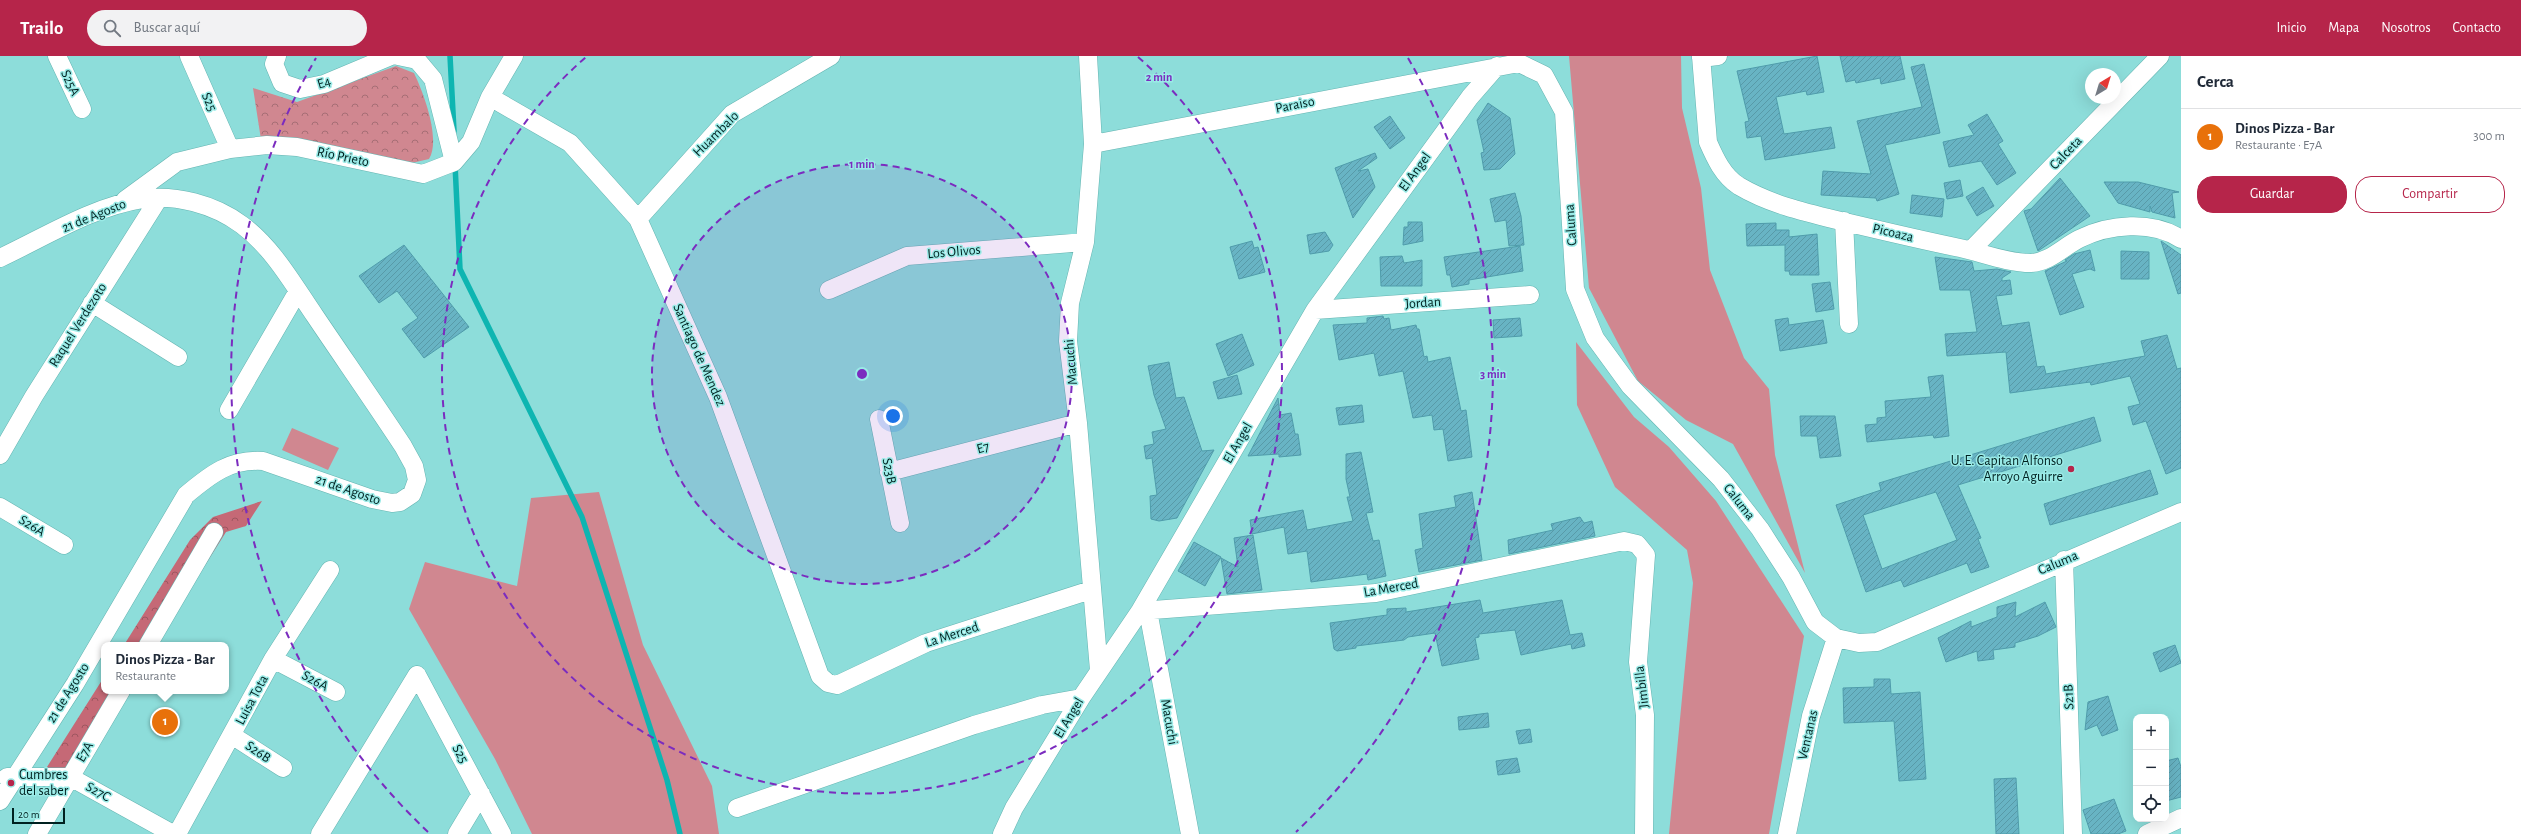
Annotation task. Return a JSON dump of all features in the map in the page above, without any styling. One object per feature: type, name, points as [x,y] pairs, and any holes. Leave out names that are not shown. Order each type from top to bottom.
[{"type":"street","name":"S25A","points":[[57,56],[82,109]]},
{"type":"street","name":"S25","points":[[189,56],[230,149]]},
{"type":"street","name":"E4","points":[[277,56],[274,64],[282,83],[300,89],[324,84],[391,56]]},
{"type":"street","points":[[398,56],[417,60],[433,79],[454,162]]},
{"type":"street","name":"Río Prieto","points":[[122,203],[177,162],[230,149],[267,145],[297,147],[423,174],[454,162],[471,142],[490,97],[514,56]]},
{"type":"street","name":"Huambalo","points":[[638,219],[732,114],[831,56]]},
{"type":"street","name":"Macuchi","points":[[1088,56],[1092,144],[1085,242],[1070,303],[1068,341],[1078,423],[1099,670]]},
{"type":"street","name":"Calceta","points":[[1971,250],[2160,56]]},
{"type":"street","name":"Picoaza","points":[[1707,57],[1708,142],[1719,165],[1737,185],[1767,200],[1844,221],[2031,263],[2047,259],[2078,239],[2106,229],[2143,227],[2156,228],[2181,239]]},
{"type":"street","name":"Caluma","points":[[1497,66],[1520,63],[1544,75],[1564,112],[1575,289],[1595,338],[1630,386],[1721,479],[1760,529],[1791,577],[1815,622],[1836,638],[1859,643],[1877,642],[2064,560],[2181,512]]},
{"type":"street","name":"Paraiso","points":[[1092,144],[1497,66]]},
{"type":"street","name":"El Angel","points":[[1002,834],[1014,808],[1081,698],[1099,670],[1144,611],[1315,310],[1470,97],[1497,66]]},
{"type":"street","name":"Santiago de Mendez","points":[[490,97],[570,144],[638,219],[718,396],[820,676]]},
{"type":"street","name":"21 de Agosto","points":[[0,258],[101,210],[122,203],[159,198],[197,203],[240,223],[268,250],[298,291],[403,446],[417,474],[415,488],[412,494],[400,502],[383,503],[289,468],[263,461],[246,460],[218,471],[201,482],[186,495],[75,684],[8,777],[0,801]]},
{"type":"street","name":"Raquel Verdezoto","points":[[0,455],[92,303],[159,198]]},
{"type":"street","points":[[1844,221],[1849,324]]},
{"type":"street","name":"Los Olivos","points":[[829,290],[907,256],[1085,242]]},
{"type":"street","points":[[230,410],[298,291]]},
{"type":"street","name":"Jordan","points":[[1315,310],[1530,295]]},
{"type":"street","points":[[92,303],[178,357]]},
{"type":"street","name":"S23B","points":[[880,419],[900,523]]},
{"type":"street","name":"E7","points":[[889,472],[1078,423]]},
{"type":"street","name":"S26A","points":[[0,507],[64,545]]},
{"type":"street","points":[[150,642],[214,532]]},
{"type":"street","name":"La Merced","points":[[1144,611],[1376,593],[1624,541],[1637,544]]},
{"type":"street","name":"Jimbilla","points":[[1637,544],[1646,555],[1638,662],[1645,715],[1644,834]]},
{"type":"street","name":"S21B","points":[[2064,560],[2073,834]]},
{"type":"street","name":"Luisa Tota","points":[[177,834],[233,736],[273,659],[330,570]]},
{"type":"street","name":"La Merced","points":[[820,676],[828,683],[838,685],[926,643],[1091,590]]},
{"type":"street","name":"Macuchi","points":[[1144,611],[1190,834]]},
{"type":"street","name":"Ventanas","points":[[1787,834],[1810,716],[1836,638]]},
{"type":"street","name":"S26A","points":[[273,659],[336,692]]},
{"type":"street","name":"S25","points":[[320,834],[417,675],[502,834]]},
{"type":"street","name":"E7A","points":[[37,834],[119,694]]},
{"type":"street","points":[[737,808],[974,725],[1042,705],[1081,698]]},
{"type":"street","name":"S26B","points":[[233,736],[283,768]]},
{"type":"street","name":"S27C","points":[[8,777],[70,777],[173,834]]},
{"type":"street","points":[[458,834],[481,794]]},
{"type":"street","points":[[2148,834],[2181,818]]},
{"type":"green space","points":[[1569,56],[1681,56],[1682,108],[1701,188],[1710,270],[1744,358],[1769,389],[1775,455],[1805,573],[1733,444],[1686,420],[1638,381],[1589,288]]},
{"type":"green space","points":[[396,66],[414,73],[422,92],[430,116],[432,129],[432,150],[429,159],[412,163],[262,146],[253,88],[297,102]]},
{"type":"green space","points":[[1576,342],[1634,417],[1669,447],[1716,501],[1804,636],[1769,834],[1669,834],[1693,583],[1687,550],[1615,487],[1577,405]]},
{"type":"green space","points":[[292,428],[339,448],[328,470],[282,450]]},
{"type":"green space","points":[[599,492],[643,645],[712,786],[719,834],[532,834],[495,759],[409,609],[425,562],[517,586],[531,498]]},
{"type":"green space","points":[[262,501],[246,526],[226,532],[157,642],[126,642],[190,540],[213,517]]},
{"type":"green space","points":[[101,682],[101,694],[124,694],[76,771],[40,778]]},
{"type":"building","points":[[1817,56],[1824,92],[1807,95],[1806,91],[1776,97],[1784,134],[1831,127],[1835,148],[1765,160],[1761,136],[1747,138],[1745,122],[1749,121],[1737,71]]},
{"type":"building","points":[[1840,56],[1900,56],[1905,79],[1881,84],[1880,78],[1856,83],[1855,80],[1846,82]]},
{"type":"building","points":[[1924,64],[1940,133],[1885,145],[1899,194],[1877,201],[1876,198],[1821,195],[1823,171],[1871,174],[1857,121],[1922,107],[1911,67]]},
{"type":"building","points":[[1488,103],[1510,118],[1515,154],[1500,169],[1484,170],[1481,153],[1484,152],[1477,120]]},
{"type":"building","points":[[1987,114],[2003,141],[1998,144],[2016,173],[1997,185],[1981,161],[1949,167],[1943,142],[1974,135],[1968,125]]},
{"type":"building","points":[[1390,116],[1405,138],[1390,149],[1374,127]]},
{"type":"building","points":[[1375,153],[1377,158],[1358,171],[1368,169],[1375,187],[1353,218],[1335,168]]},
{"type":"building","points":[[2060,178],[2090,216],[2038,251],[2024,211],[2031,209]]},
{"type":"building","points":[[1960,180],[1963,196],[1947,199],[1944,183]]},
{"type":"building","points":[[2104,182],[2138,182],[2179,192],[2172,193],[2175,218],[2152,212],[2150,206],[2150,212],[2118,203]]},
{"type":"building","points":[[1983,187],[1994,206],[1977,216],[1966,197]]},
{"type":"building","points":[[1515,193],[1521,216],[1524,245],[1509,246],[1506,220],[1495,222],[1490,199]]},
{"type":"building","points":[[1912,195],[1944,199],[1942,217],[1910,213]]},
{"type":"building","points":[[1408,222],[1422,222],[1423,241],[1403,245],[1404,227],[1408,227]]},
{"type":"building","points":[[1776,223],[1776,230],[1789,230],[1789,237],[1817,234],[1819,275],[1790,275],[1789,271],[1785,271],[1785,245],[1747,246],[1746,224]]},
{"type":"building","points":[[1325,232],[1333,245],[1329,251],[1310,254],[1307,235]]},
{"type":"building","points":[[1252,241],[1254,248],[1258,247],[1265,272],[1239,279],[1230,247]]},
{"type":"building","points":[[2161,241],[2181,255],[2181,293],[2178,294]]},
{"type":"building","points":[[404,245],[469,327],[424,358],[402,329],[418,318],[397,291],[379,303],[359,276]]},
{"type":"building","points":[[1520,246],[1523,271],[1469,280],[1469,284],[1452,287],[1450,275],[1447,275],[1444,257]]},
{"type":"building","points":[[2090,250],[2095,271],[2090,269],[2072,274],[2084,307],[2060,315],[2045,271],[2067,261],[2065,260],[2074,254]]},
{"type":"building","points":[[2121,251],[2149,252],[2149,279],[2121,279]]},
{"type":"building","points":[[1402,256],[1404,263],[1422,260],[1422,286],[1381,286],[1380,257]]},
{"type":"building","points":[[1935,257],[1972,262],[1974,271],[1997,269],[2011,272],[2002,278],[2002,281],[2010,280],[2012,294],[1996,296],[2002,326],[2029,322],[2037,367],[2044,366],[2046,374],[2145,356],[2141,341],[2167,335],[2177,369],[2181,368],[2181,468],[2166,474],[2146,421],[2133,425],[2128,407],[2140,404],[2130,376],[2091,385],[2090,382],[2010,393],[2006,352],[1947,356],[1945,334],[1977,332],[1970,290],[1940,290]]},
{"type":"building","points":[[1830,282],[1834,309],[1816,312],[1812,284]]},
{"type":"building","points":[[1383,316],[1384,319],[1389,318],[1391,330],[1416,325],[1417,329],[1419,329],[1424,357],[1427,356],[1428,362],[1450,357],[1461,411],[1466,410],[1472,457],[1448,461],[1443,429],[1434,430],[1432,415],[1413,418],[1403,371],[1379,376],[1374,353],[1339,360],[1333,325],[1367,323],[1367,318]]},
{"type":"building","points":[[1520,318],[1522,336],[1494,338],[1493,320]]},
{"type":"building","points":[[1788,318],[1789,325],[1823,320],[1827,343],[1780,351],[1775,320]]},
{"type":"building","points":[[1242,334],[1254,365],[1228,376],[1216,344]]},
{"type":"building","points":[[1169,362],[1176,398],[1184,397],[1202,451],[1214,450],[1177,518],[1159,521],[1151,519],[1150,496],[1157,495],[1152,458],[1146,459],[1144,446],[1154,444],[1152,432],[1166,429],[1154,395],[1148,366]]},
{"type":"building","points":[[1237,375],[1242,394],[1218,399],[1213,382]]},
{"type":"building","points":[[1943,375],[1949,436],[1934,438],[1933,435],[1867,442],[1865,425],[1877,424],[1877,418],[1886,417],[1885,401],[1931,397],[1928,377]]},
{"type":"building","points":[[1278,398],[1280,415],[1291,413],[1295,434],[1298,434],[1301,455],[1279,457],[1279,454],[1248,456]]},
{"type":"building","points":[[1362,405],[1364,422],[1339,425],[1336,408]]},
{"type":"building","points":[[1800,416],[1835,416],[1841,456],[1820,458],[1817,436],[1801,436]]},
{"type":"building","points":[[2094,417],[2101,441],[1958,485],[1981,538],[1978,539],[1989,567],[1971,573],[1967,563],[1904,587],[1901,580],[1866,592],[1836,505],[1881,490],[1879,483]],"holes":[[[1936,492],[1957,540],[1882,569],[1863,515]]]},
{"type":"building","points":[[1361,452],[1373,512],[1366,513],[1373,541],[1379,540],[1386,576],[1368,580],[1367,574],[1311,582],[1307,551],[1288,554],[1284,527],[1252,534],[1250,520],[1303,510],[1307,530],[1353,521],[1347,497],[1350,497],[1346,479],[1346,454]]},
{"type":"building","points":[[2150,470],[2158,494],[2050,525],[2044,504]]},
{"type":"building","points":[[1472,492],[1482,560],[1419,572],[1415,550],[1423,548],[1419,514],[1456,507],[1454,496]]},
{"type":"building","points":[[1580,517],[1584,523],[1592,521],[1595,536],[1509,554],[1508,540],[1553,530],[1551,524]]},
{"type":"building","points":[[1253,535],[1262,590],[1227,594],[1221,558],[1238,567],[1234,538]]},
{"type":"building","points":[[1194,542],[1221,557],[1205,586],[1178,571]]},
{"type":"building","points":[[1480,600],[1483,613],[1562,600],[1570,635],[1582,633],[1585,646],[1572,649],[1571,644],[1521,655],[1515,630],[1479,634],[1479,637],[1475,638],[1479,659],[1442,666],[1435,633],[1408,637],[1404,640],[1356,646],[1356,648],[1337,651],[1334,649],[1330,623],[1387,615],[1387,609],[1406,608],[1406,612]]},
{"type":"building","points":[[2016,602],[2015,617],[2045,602],[2056,627],[2038,636],[2015,643],[2015,647],[1993,650],[1994,659],[1978,661],[1977,651],[1946,662],[1938,638],[1971,621],[1971,627],[1997,617],[1997,607]]},
{"type":"building","points":[[2175,645],[2181,663],[2160,672],[2153,653]]},
{"type":"building","points":[[1874,679],[1890,679],[1891,694],[1920,692],[1926,779],[1899,781],[1894,721],[1844,723],[1843,688],[1874,687]]},
{"type":"building","points":[[2108,696],[2118,730],[2102,736],[2097,725],[2085,730],[2088,702]]},
{"type":"building","points":[[1488,713],[1489,727],[1459,730],[1458,717]]},
{"type":"building","points":[[1530,729],[1532,742],[1519,744],[1516,731]]},
{"type":"building","points":[[1517,758],[1520,772],[1498,775],[1496,761]]},
{"type":"building","points":[[2178,758],[2181,767],[2181,797],[2169,800],[2169,786],[2169,760]]},
{"type":"building","points":[[2016,778],[2019,834],[1996,834],[1994,779]]},
{"type":"building","points":[[2114,799],[2126,831],[2118,834],[2091,834],[2083,810]]},
{"type":"waterway","points":[[450,56],[454,131]]},
{"type":"waterway","points":[[455,164],[460,269],[582,517],[667,780],[680,834]]},
{"type":"place","name":"U. E. Capitan Alfonso Arroyo Aguirre","points":[[2071,469]]},
{"type":"place","name":"Dinos Pizza - Bar","points":[[165,722]]},
{"type":"place","name":"Cumbres del saber","points":[[11,783]]}]
